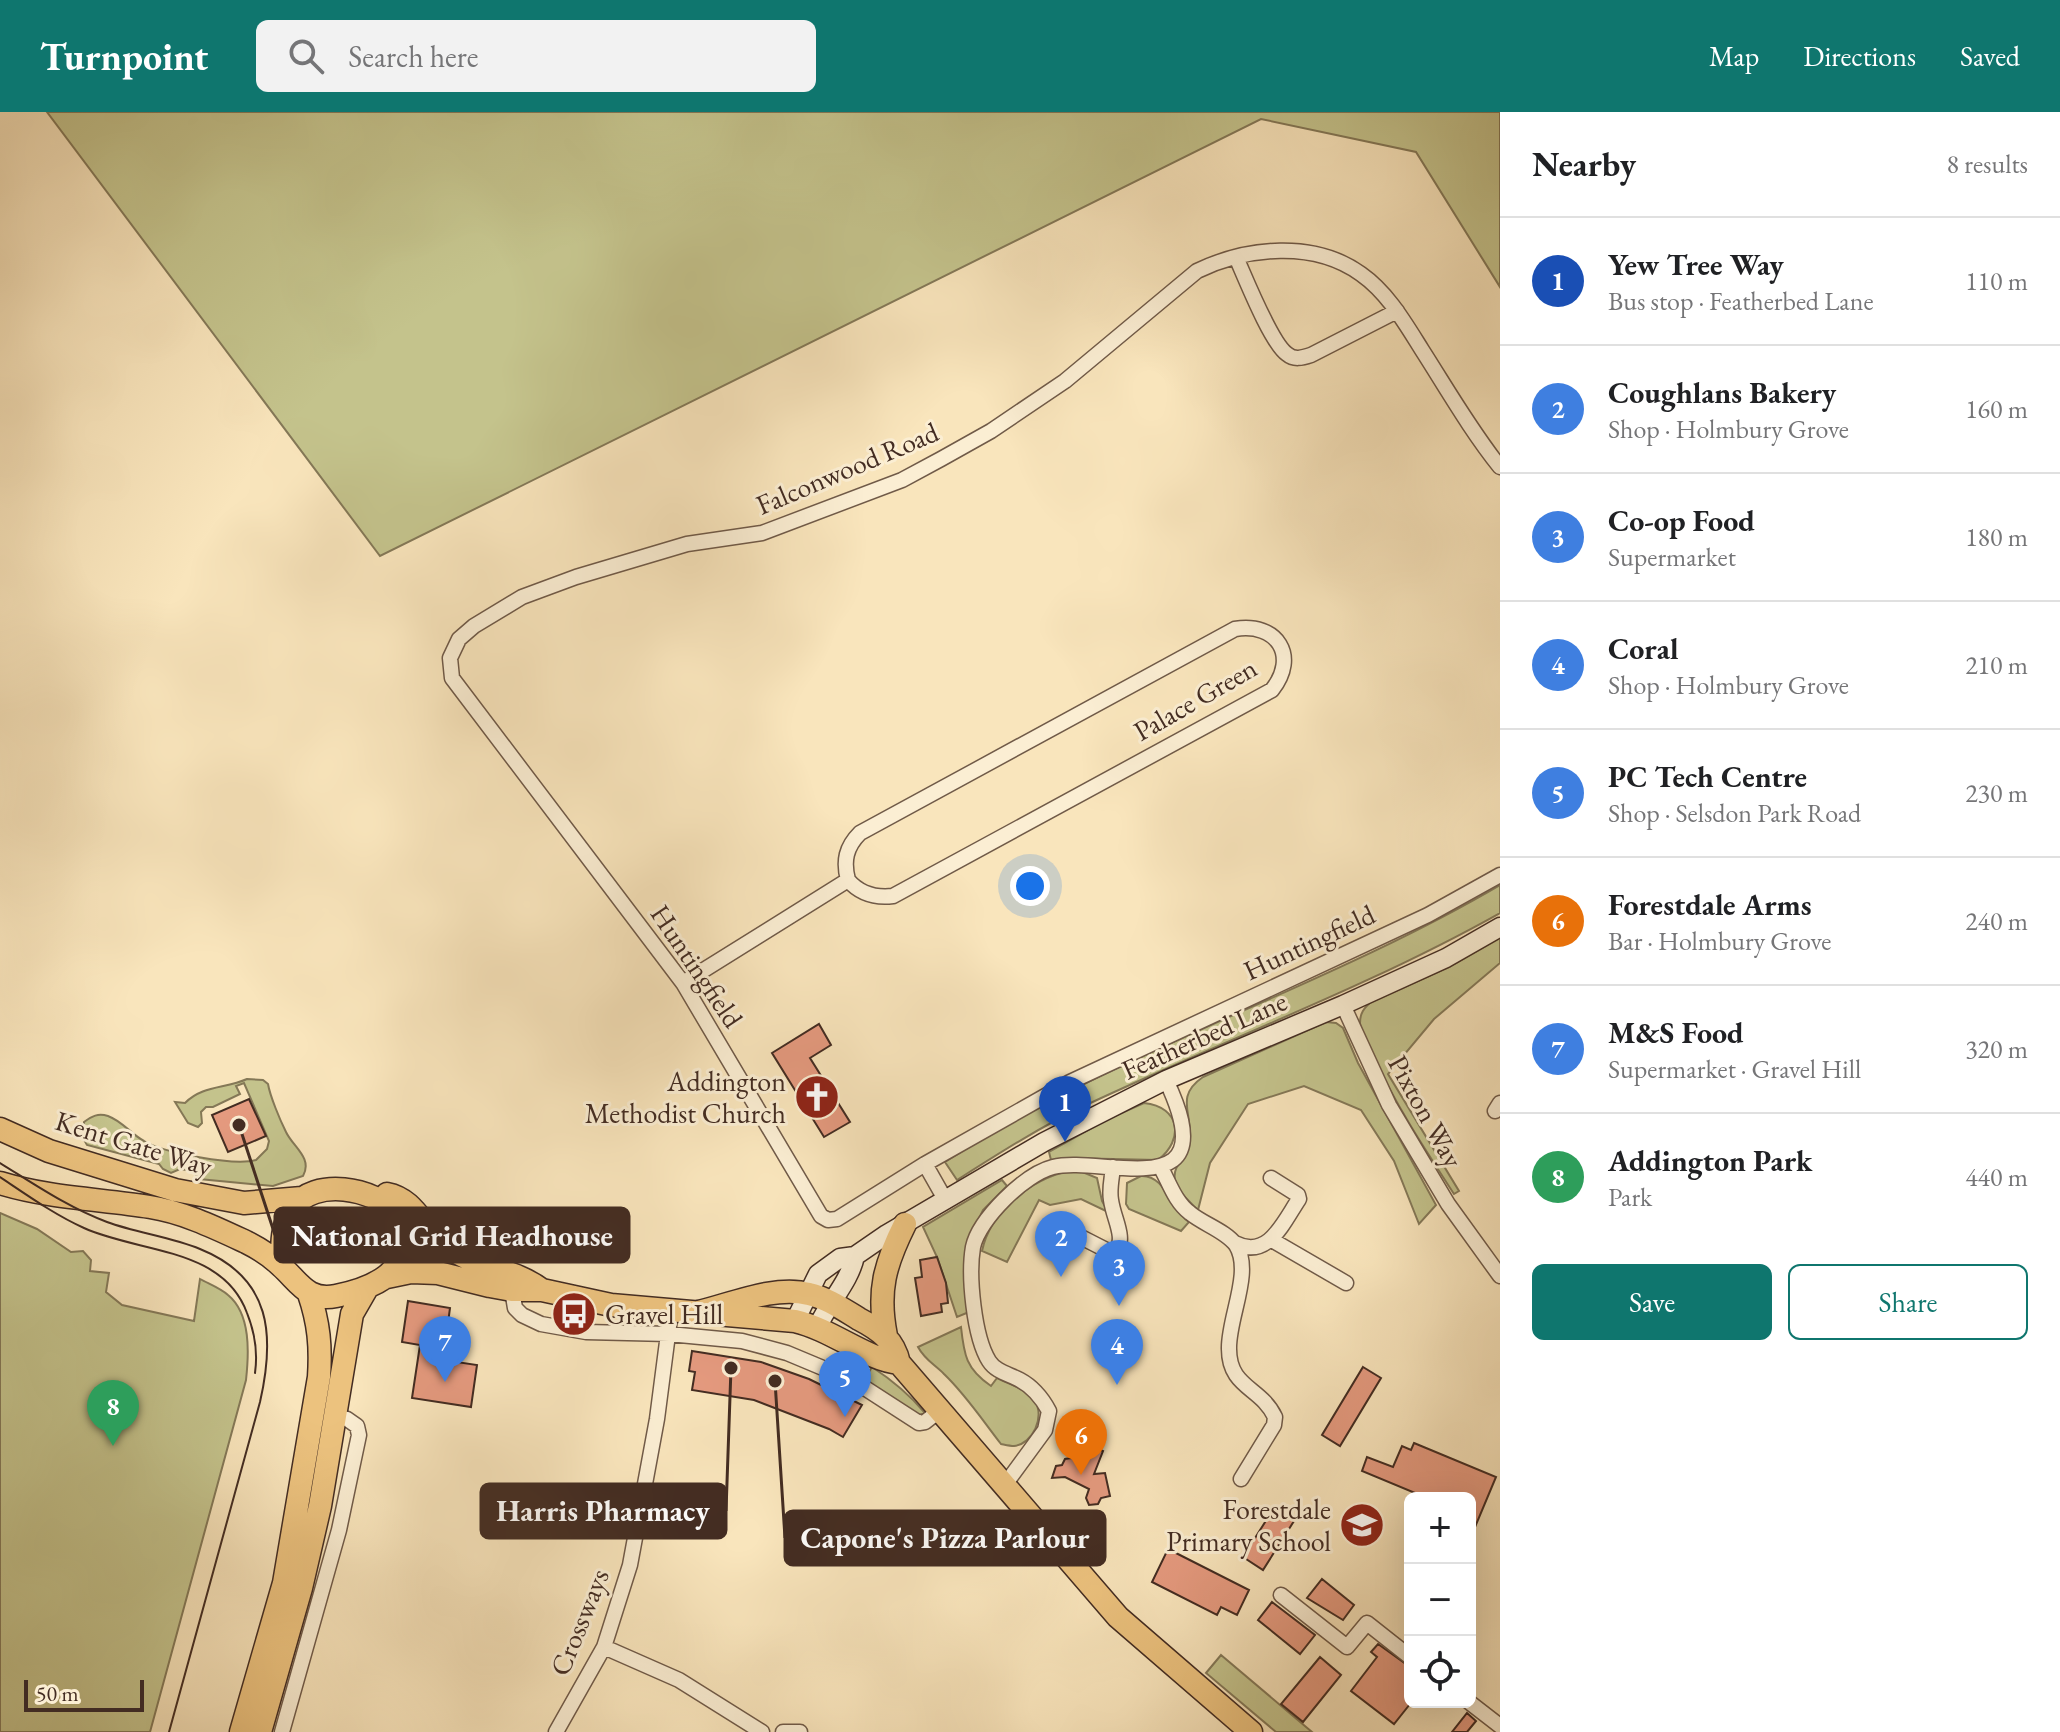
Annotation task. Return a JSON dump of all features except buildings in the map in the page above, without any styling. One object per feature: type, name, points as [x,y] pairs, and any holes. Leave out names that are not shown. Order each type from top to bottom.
[{"type":"main road","name":"Kent Gate Way","points":[[0,1129],[49,1151],[175,1190],[244,1203],[302,1198]]},
{"type":"main road","name":"Kent Gate Way","points":[[0,1183],[51,1195],[151,1207],[184,1216],[250,1244],[282,1266]]},
{"type":"main road","points":[[241,1732],[284,1583],[319,1377],[321,1346],[309,1294],[282,1266],[283,1231],[292,1209],[302,1198],[337,1190],[396,1196],[407,1202],[430,1230],[458,1253],[525,1278],[542,1290]]},
{"type":"main road","points":[[260,1732],[301,1588],[341,1418],[352,1314],[377,1282],[404,1256],[406,1238],[399,1215],[362,1193]]},
{"type":"main road","points":[[886,1336],[882,1285],[888,1261],[905,1224]]},
{"type":"main road","points":[[309,1294],[330,1298],[411,1272],[438,1273],[512,1290],[542,1290],[611,1305],[795,1321],[818,1326],[884,1361],[899,1363]]},
{"type":"main road","points":[[699,1312],[775,1293],[808,1293],[886,1336],[896,1348],[899,1363],[1118,1617],[1251,1732]]},
{"type":"street","name":"Falconwood Road","points":[[450,658],[459,639],[474,626],[522,597],[576,577],[687,544],[762,533],[902,480],[991,431],[1065,381],[1197,271],[1236,257],[1269,251],[1300,251],[1328,258],[1362,274],[1397,311],[1500,467]]},
{"type":"street","points":[[1236,257],[1276,341],[1291,357],[1300,358],[1315,353],[1397,311]]},
{"type":"street","name":"Palace Green","points":[[1257,628],[1278,640],[1284,669],[1272,690],[893,896],[866,893],[848,880],[848,847],[860,833],[1235,629],[1257,628]]},
{"type":"street","name":"Huntingfield","points":[[450,658],[452,678],[683,983],[821,1216],[828,1220],[837,1219],[925,1164],[1070,1082],[1428,915],[1500,875]]},
{"type":"street","points":[[683,983],[848,880]]},
{"type":"street","name":"Featherbed Lane","points":[[795,1321],[818,1274],[840,1258],[855,1256],[1044,1142],[1166,1080],[1446,958],[1500,927]]},
{"type":"street","name":"Pixton Way","points":[[1343,1005],[1389,1105],[1448,1204],[1500,1276]]},
{"type":"street","points":[[1004,1486],[1045,1430],[1049,1411],[1041,1397],[1022,1381],[998,1370],[990,1362],[978,1335],[972,1279],[973,1247],[989,1216],[1037,1173],[1068,1164],[1160,1166],[1172,1161],[1179,1154],[1183,1128],[1166,1080]]},
{"type":"street","points":[[925,1164],[946,1201]]},
{"type":"street","points":[[1160,1166],[1188,1212],[1235,1243],[1254,1248],[1272,1240],[1299,1199],[1298,1195],[1271,1178]]},
{"type":"street","points":[[1071,1232],[1117,1256],[1121,1245],[1120,1227],[1111,1199],[1113,1167]]},
{"type":"street","points":[[1272,1240],[1346,1283]]},
{"type":"street","points":[[1235,1243],[1242,1269],[1229,1338],[1230,1364],[1239,1381],[1262,1397],[1275,1417],[1274,1425],[1241,1479]]},
{"type":"street","points":[[818,1326],[829,1302],[851,1274],[855,1256]]},
{"type":"street","points":[[512,1290],[515,1308],[541,1324],[586,1332],[669,1334],[742,1341],[787,1353],[854,1381],[919,1423],[939,1411]]},
{"type":"street","name":"Crossways","points":[[556,1732],[604,1647],[630,1565],[657,1419],[671,1311]]},
{"type":"street","points":[[282,1732],[349,1488],[359,1435],[357,1426],[341,1418]]},
{"type":"street","points":[[1281,1595],[1347,1647],[1367,1623],[1404,1652]]},
{"type":"street","points":[[604,1647],[679,1680],[762,1732]]},
{"type":"street","points":[[1476,1707],[1500,1726]]},
{"type":"street","name":"Crossways","points":[[567,1732],[569,1713]]},
{"type":"street","points":[[783,1732],[800,1732]]},
{"type":"shaded area","points":[[47,112],[1500,112],[1500,287],[1416,152],[1261,119],[380,556]]},
{"type":"shaded area","points":[[1500,885],[1500,913],[1398,966],[1084,1106],[957,1180],[945,1162],[1080,1086],[1362,957]]},
{"type":"shaded area","points":[[1500,938],[1500,963],[1434,1019],[1388,1074],[1459,1191],[1454,1194],[1389,1089],[1362,1034],[1361,1016],[1371,1002],[1449,967]]},
{"type":"shaded area","points":[[1326,1022],[1343,1028],[1358,1063],[1436,1205],[1419,1224],[1394,1161],[1361,1110],[1304,1086],[1248,1104],[1210,1163],[1198,1210],[1184,1196],[1175,1180],[1177,1166],[1189,1146],[1187,1100],[1194,1085],[1203,1077]]},
{"type":"shaded area","points":[[247,1079],[263,1080],[268,1084],[286,1132],[304,1158],[303,1176],[273,1186],[199,1179],[193,1171],[180,1169],[171,1173],[159,1164],[87,1145],[83,1138],[84,1122],[104,1115],[118,1121],[144,1141],[167,1150],[216,1160],[256,1160],[267,1149],[269,1141],[244,1083],[236,1086],[240,1094],[213,1107],[206,1107],[201,1112],[202,1123],[198,1127],[188,1123],[175,1102],[185,1103],[199,1093]]},
{"type":"shaded area","points":[[1144,1103],[1165,1111],[1175,1126],[1172,1143],[1158,1160],[1051,1160],[1049,1152]]},
{"type":"shaded area","points":[[1068,1171],[1080,1171],[1097,1178],[1108,1212],[1081,1199],[1050,1205],[1039,1200],[1007,1262],[982,1251],[993,1223],[1014,1200],[1040,1182]]},
{"type":"shaded area","points":[[1141,1176],[1156,1181],[1189,1222],[1181,1231],[1129,1209],[1126,1204],[1127,1183]]},
{"type":"shaded area","points":[[1002,1180],[1007,1186],[983,1210],[967,1244],[969,1312],[957,1317],[937,1257],[923,1227]]},
{"type":"shaded area","points":[[0,1213],[37,1229],[71,1252],[83,1251],[91,1260],[90,1271],[109,1273],[106,1292],[122,1305],[194,1321],[200,1279],[228,1295],[236,1303],[245,1323],[248,1346],[246,1380],[150,1732],[0,1732]]},
{"type":"shaded area","points":[[961,1327],[965,1353],[976,1374],[991,1386],[997,1378],[1027,1393],[1035,1401],[1038,1422],[1032,1435],[1021,1444],[1001,1444],[960,1391],[918,1347]]},
{"type":"shaded area","points":[[872,1367],[900,1388],[925,1413],[919,1415],[864,1380]]},
{"type":"shaded area","points":[[1221,1655],[1312,1732],[1276,1732],[1206,1673]]},
{"type":"tram line","points":[[0,1163],[79,1210],[118,1226],[189,1245],[224,1261],[242,1276],[255,1293],[263,1312],[267,1354],[260,1402],[169,1732]]},
{"type":"tram line","points":[[0,1177],[84,1228],[177,1255],[219,1275],[235,1291],[250,1320],[256,1350],[255,1373]]},
{"type":"place","name":"Addington Methodist Church","points":[[817,1097]]},
{"type":"place","name":"National Grid Headhouse","points":[[239,1125]]},
{"type":"place","name":"Yew Tree Way","points":[[1065,1142]]},
{"type":"place","name":"Coughlans Bakery","points":[[1061,1277]]},
{"type":"place","name":"Co-op Food","points":[[1119,1306]]},
{"type":"place","name":"Gravel Hill","points":[[574,1314]]},
{"type":"place","name":"Harris Pharmacy","points":[[731,1368]]},
{"type":"place","name":"Capone's Pizza Parlour","points":[[775,1381]]},
{"type":"place","name":"M&S Food","points":[[445,1382]]},
{"type":"place","name":"Coral","points":[[1117,1385]]},
{"type":"place","name":"PC Tech Centre","points":[[845,1417]]},
{"type":"place","name":"Addington Park","points":[[113,1446]]},
{"type":"place","name":"Forestdale Arms","points":[[1081,1475]]},
{"type":"place","name":"Forestdale Primary School","points":[[1362,1525]]}]
